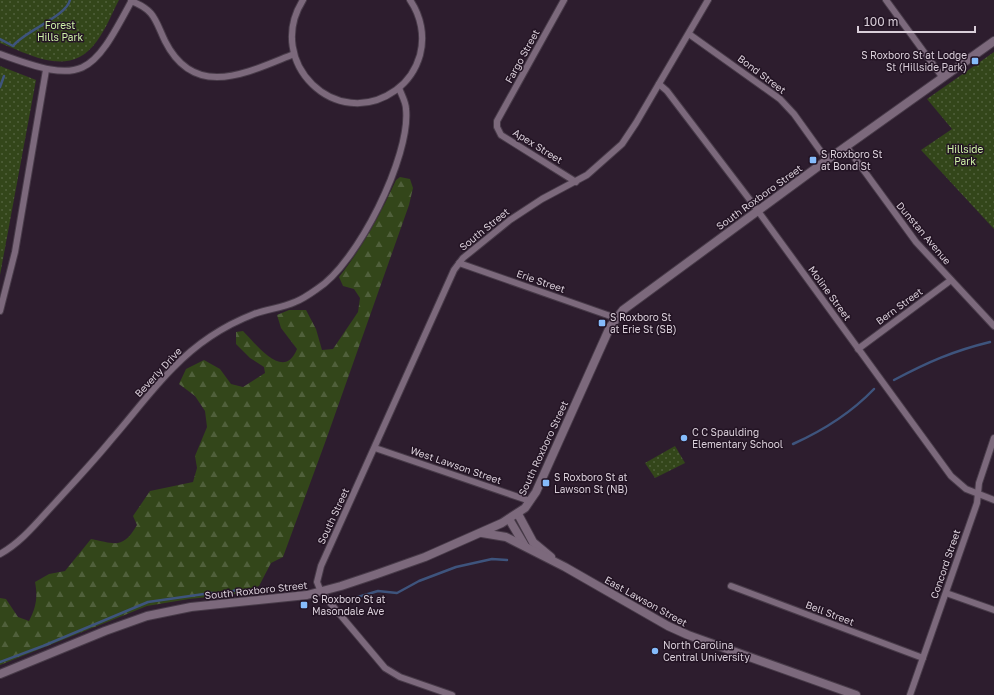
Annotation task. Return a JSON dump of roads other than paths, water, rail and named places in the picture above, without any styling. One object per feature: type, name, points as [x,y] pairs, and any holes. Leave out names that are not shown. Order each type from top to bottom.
[{"type":"street","points":[[0,54],[46,70],[70,72],[88,65],[97,57],[108,43],[131,0],[152,13],[172,53],[181,64],[206,76],[226,78],[242,74],[294,54]]},
{"type":"street","points":[[303,0],[293,24],[292,44],[298,66],[311,84],[323,93],[336,99],[351,102],[373,101],[386,96],[399,88],[411,74],[421,49],[420,22],[410,0]]},
{"type":"street","name":"Fargo Street","points":[[497,122],[564,0]]},
{"type":"street","name":"South Street","points":[[321,592],[317,582],[321,566],[375,448],[447,282],[459,263],[520,213],[576,182],[594,170],[622,144],[708,0]]},
{"type":"street","points":[[886,0],[943,78]]},
{"type":"street","name":"Bond Street","points":[[689,34],[780,99],[794,114],[827,160]]},
{"type":"street","name":"South Roxboro Street","points":[[0,674],[126,623],[171,610],[289,598],[321,592],[425,557],[481,533],[518,514],[530,501],[616,318],[632,302],[846,146],[994,41]]},
{"type":"street","points":[[0,312],[15,252],[46,70]]},
{"type":"street","name":"Moline Street","points":[[659,84],[667,91],[758,211],[950,476],[957,483],[978,494],[994,500]]},
{"type":"street","name":"Beverly Drive","points":[[0,554],[25,535],[86,470],[173,367],[196,347],[236,321],[256,313],[299,300],[325,284],[346,262],[375,215],[398,157],[406,110],[399,88]]},
{"type":"street","name":"Apex Street","points":[[497,122],[497,127],[501,135],[576,182]]},
{"type":"street","name":"Dunstan Avenue","points":[[846,146],[901,224],[994,326]]},
{"type":"street","name":"Erie Street","points":[[459,263],[616,318]]},
{"type":"street","name":"Bern Street","points":[[858,349],[951,280]]},
{"type":"street","name":"Concord Street","points":[[910,695],[977,503],[979,483],[994,438]]},
{"type":"street","name":"West Lawson Street","points":[[375,448],[530,501]]},
{"type":"street","name":"East Lawson Street","points":[[518,514],[533,542],[565,567]]},
{"type":"street","points":[[509,519],[525,547]]},
{"type":"street","name":"East Lawson Street","points":[[481,533],[506,537],[565,567],[668,626],[688,635],[856,695]]},
{"type":"street","name":"Bell Street","points":[[731,586],[923,658]]},
{"type":"street","points":[[321,592],[385,668],[400,677],[452,695]]},
{"type":"street","points":[[946,593],[994,610]]},
{"type":"waterway","points":[[0,39],[13,46],[18,40],[61,12],[70,0]]},
{"type":"waterway","points":[[0,87],[4,76]]},
{"type":"waterway","points":[[894,380],[941,358],[964,349],[990,342]]},
{"type":"waterway","points":[[793,444],[836,421],[856,406],[874,389]]},
{"type":"waterway","points":[[348,600],[378,591],[397,593],[419,581],[456,567],[492,559],[507,560]]},
{"type":"waterway","points":[[0,662],[43,646],[148,602],[211,593],[225,594],[236,590],[248,592]]},
{"type":"place","name":"S Roxboro St at Lodge St (Hillside Park)","points":[[975,61]]},
{"type":"place","name":"S Roxboro St at Bond St","points":[[813,160]]},
{"type":"place","name":"S Roxboro St at Erie St (SB)","points":[[602,323]]},
{"type":"place","name":"C C Spaulding Elementary School","points":[[684,438]]},
{"type":"place","name":"S Roxboro St at Lawson St (NB)","points":[[546,483]]},
{"type":"place","name":"S Roxboro St at Masondale Ave","points":[[304,605]]},
{"type":"place","name":"North Carolina Central University","points":[[655,651]]},
{"type":"park label","name":"Forest Hills Park","points":[[60,30]]},
{"type":"park label","name":"Hillside Park","points":[[965,154]]}]
